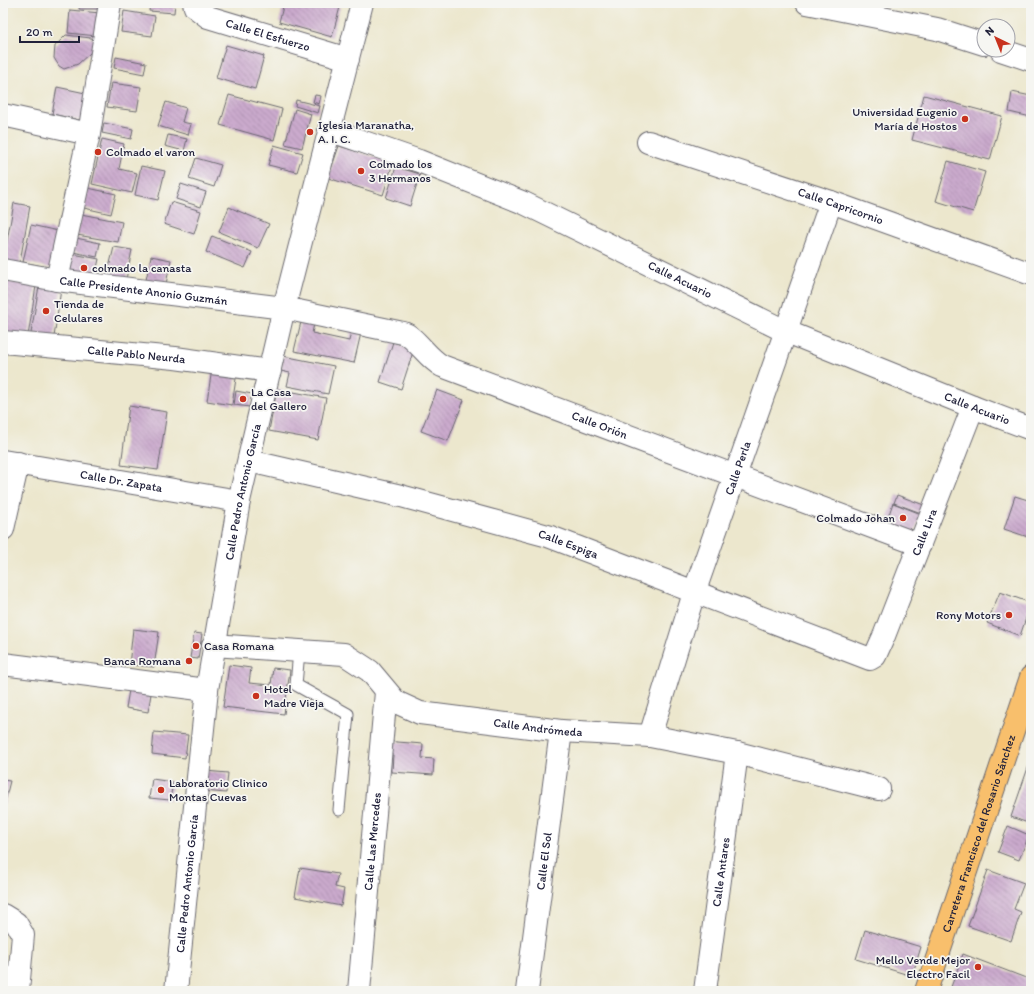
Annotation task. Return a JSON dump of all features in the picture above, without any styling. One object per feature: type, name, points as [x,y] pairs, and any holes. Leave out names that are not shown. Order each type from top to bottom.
[{"type":"main road","name":"Carretera Francisco del Rosario Sánchez","points":[[926,991],[1031,677]]},
{"type":"street","points":[[58,280],[89,134],[110,3]]},
{"type":"street","name":"Calle El Esfuerzo","points":[[194,3],[195,7],[208,17],[348,59]]},
{"type":"street","name":"Calle Pedro Antonio García","points":[[176,991],[207,690],[213,645],[239,501],[284,308],[362,3]]},
{"type":"street","points":[[807,3],[937,29],[976,41]]},
{"type":"street","points":[[1016,55],[1031,60]]},
{"type":"street","points":[[3,115],[89,134]]},
{"type":"street","name":"Calle Acuario","points":[[330,130],[420,161],[524,203],[785,331],[973,408],[1031,428]]},
{"type":"street","name":"Calle Capricornio","points":[[648,142],[831,202],[1031,274]]},
{"type":"street","name":"Calle Perla","points":[[650,736],[694,593],[831,202]]},
{"type":"street","name":"Calle Presidente Anonio Guzmán","points":[[3,270],[58,280],[284,308]]},
{"type":"street","name":"Calle Orión","points":[[284,308],[406,334],[411,336],[423,351],[442,366],[920,545]]},
{"type":"street","name":"Calle Pablo Neurda","points":[[3,342],[175,358],[270,371]]},
{"type":"street","name":"Calle Lira","points":[[875,656],[973,408]]},
{"type":"street","points":[[3,529],[10,462]]},
{"type":"street","name":"Calle Dr. Zapata","points":[[10,462],[239,501]]},
{"type":"street","name":"Calle Espiga","points":[[249,462],[401,496],[548,536],[852,653],[870,659],[875,656]]},
{"type":"street","name":"Calle Andrómeda","points":[[213,645],[344,654],[370,670],[386,692],[396,702],[420,713],[561,731],[650,736],[737,753],[879,790]]},
{"type":"street","points":[[3,664],[207,690]]},
{"type":"street","name":"Calle Las Mercedes","points":[[360,991],[386,692]]},
{"type":"street","name":"Calle El Sol","points":[[527,991],[561,731]]},
{"type":"street","name":"Calle Antares","points":[[705,991],[737,753]]},
{"type":"street","points":[[3,915],[16,923],[23,935],[18,991]]},
{"type":"lane","points":[[299,651],[296,685],[348,714],[339,810]]},
{"type":"building","points":[[80,3],[100,3],[100,9],[79,9]]},
{"type":"building","points":[[117,3],[140,3],[140,7],[117,7]]},
{"type":"building","points":[[150,3],[175,3],[174,13],[149,11]]},
{"type":"building","points":[[284,3],[326,3],[340,7],[332,37],[279,22]]},
{"type":"building","points":[[70,10],[100,13],[97,36],[68,33]]},
{"type":"building","points":[[124,11],[155,16],[152,36],[121,32]]},
{"type":"building","points":[[66,35],[99,39],[90,53],[78,64],[64,69],[59,66],[54,58],[55,46]]},
{"type":"building","points":[[226,45],[264,56],[255,89],[216,78]]},
{"type":"building","points":[[116,57],[146,63],[144,74],[114,68]]},
{"type":"building","points":[[111,83],[141,87],[137,111],[107,107]]},
{"type":"building","points":[[57,87],[90,94],[84,121],[52,114]]},
{"type":"building","points":[[1012,92],[1031,96],[1031,117],[1009,112]]},
{"type":"building","points":[[229,95],[282,109],[274,140],[220,125]]},
{"type":"building","points":[[315,95],[321,96],[319,104],[313,102]]},
{"type":"building","points":[[924,95],[1002,116],[990,160],[912,140]]},
{"type":"building","points":[[296,100],[320,106],[318,113],[295,106]]},
{"type":"building","points":[[166,102],[186,108],[182,122],[191,124],[188,135],[158,126]]},
{"type":"building","points":[[295,109],[311,114],[302,148],[285,144]]},
{"type":"building","points":[[104,123],[133,129],[131,139],[102,133]]},
{"type":"building","points":[[168,135],[187,139],[184,151],[165,146]]},
{"type":"building","points":[[102,139],[124,144],[119,169],[137,173],[132,193],[92,184]]},
{"type":"building","points":[[274,145],[303,153],[297,172],[268,165]]},
{"type":"building","name":"Colmado los 3 Hermanos","points":[[339,146],[393,163],[383,195],[328,178]]},
{"type":"building","points":[[196,158],[221,165],[214,187],[189,179]]},
{"type":"building","points":[[948,161],[985,172],[973,212],[936,201]]},
{"type":"building","points":[[141,166],[165,171],[158,200],[135,195]]},
{"type":"building","points":[[396,167],[420,174],[410,206],[386,198]]},
{"type":"building","points":[[181,184],[206,192],[201,207],[176,199]]},
{"type":"building","points":[[88,188],[116,194],[111,214],[84,208]]},
{"type":"building","points":[[171,202],[201,211],[194,234],[164,224]]},
{"type":"building","points":[[14,203],[30,206],[19,267],[3,262]]},
{"type":"building","points":[[229,207],[269,224],[258,248],[219,232]]},
{"type":"building","points":[[81,214],[122,222],[118,242],[77,235]]},
{"type":"building","points":[[31,225],[58,231],[51,268],[23,262]]},
{"type":"building","points":[[212,236],[252,252],[245,268],[206,252]]},
{"type":"building","points":[[76,238],[100,243],[97,257],[73,252]]},
{"type":"building","points":[[114,247],[132,250],[125,284],[106,280]]},
{"type":"building","name":"colmado la canasta","points":[[73,254],[99,259],[94,281],[68,276]]},
{"type":"building","points":[[151,256],[171,260],[166,284],[146,280]]},
{"type":"building","points":[[3,281],[36,286],[28,336],[3,332]]},
{"type":"building","name":"Tienda de Celulares","points":[[39,286],[61,289],[54,337],[31,333]]},
{"type":"building","points":[[301,322],[314,324],[312,333],[349,341],[351,331],[361,333],[354,363],[294,351]]},
{"type":"building","points":[[393,342],[414,349],[401,389],[380,382]]},
{"type":"building","points":[[283,356],[334,366],[328,394],[287,386],[290,373],[281,371]]},
{"type":"building","points":[[212,369],[237,372],[232,405],[207,401]]},
{"type":"building","points":[[277,389],[326,398],[318,440],[269,431]]},
{"type":"building","points":[[437,390],[464,400],[448,441],[421,431]]},
{"type":"building","name":"La Casa del Gallero","points":[[236,391],[252,394],[250,407],[234,405]]},
{"type":"building","points":[[129,406],[167,412],[158,470],[121,465]]},
{"type":"building","points":[[897,495],[924,505],[921,513],[894,503]]},
{"type":"building","points":[[1015,496],[1031,501],[1031,538],[1004,529]]},
{"type":"building","name":"Colmado Johan","points":[[893,503],[921,514],[914,533],[886,523]]},
{"type":"building","name":"Rony Motors","points":[[1000,592],[1031,603],[1020,636],[987,623]]},
{"type":"building","points":[[133,629],[159,632],[154,667],[129,665]]},
{"type":"building","name":"Casa Romana","points":[[194,633],[202,634],[198,659],[190,658]]},
{"type":"building","name":"Hotel Madre Vieja","points":[[229,665],[251,668],[249,683],[271,685],[273,668],[290,670],[284,714],[223,707]]},
{"type":"building","points":[[130,684],[152,688],[148,712],[126,708]]},
{"type":"building","points":[[154,732],[188,735],[185,758],[152,754]]},
{"type":"building","points":[[385,741],[423,744],[422,758],[434,759],[433,775],[392,772],[393,755],[384,755]]},
{"type":"building","points":[[1031,759],[1031,824],[1011,817]]},
{"type":"building","points":[[205,771],[228,773],[226,793],[203,791]]},
{"type":"building","name":"Laboratorio Clinico Montas Cuevas","points":[[152,779],[173,782],[170,800],[149,798]]},
{"type":"building","points":[[3,780],[10,781],[4,805],[3,805]]},
{"type":"building","points":[[1008,826],[1029,835],[1019,860],[998,852]]},
{"type":"building","points":[[300,868],[338,874],[335,887],[344,889],[341,906],[295,897]]},
{"type":"building","points":[[988,870],[1024,883],[1014,909],[1021,912],[1011,941],[968,926]]},
{"type":"building","points":[[865,930],[921,947],[912,976],[856,959]]},
{"type":"building","name":"Mello Vende Mejor Electro Facil","points":[[963,954],[1031,980],[1031,991],[960,991],[951,987]]},
{"type":"place","name":"Universidad Eugenio María de Hostos","points":[[965,119]]},
{"type":"place","name":"Iglesia Maranatha, A. I. C.","points":[[310,132]]},
{"type":"place","name":"Colmado el varon","points":[[98,152]]},
{"type":"place","name":"Colmado los 3 Hermanos","points":[[361,171]]},
{"type":"place","name":"colmado la canasta","points":[[84,268]]},
{"type":"place","name":"Tienda de Celulares","points":[[46,311]]},
{"type":"place","name":"La Casa del Gallero","points":[[243,399]]},
{"type":"place","name":"Colmado Johan","points":[[903,518]]},
{"type":"place","name":"Rony Motors","points":[[1009,615]]},
{"type":"place","name":"Casa Romana","points":[[196,646]]},
{"type":"place","name":"Banca Romana","points":[[189,661]]},
{"type":"place","name":"Hotel Madre Vieja","points":[[256,696]]},
{"type":"place","name":"Laboratorio Clinico Montas Cuevas","points":[[161,790]]},
{"type":"place","name":"Mello Vende Mejor Electro Facil","points":[[978,967]]}]
